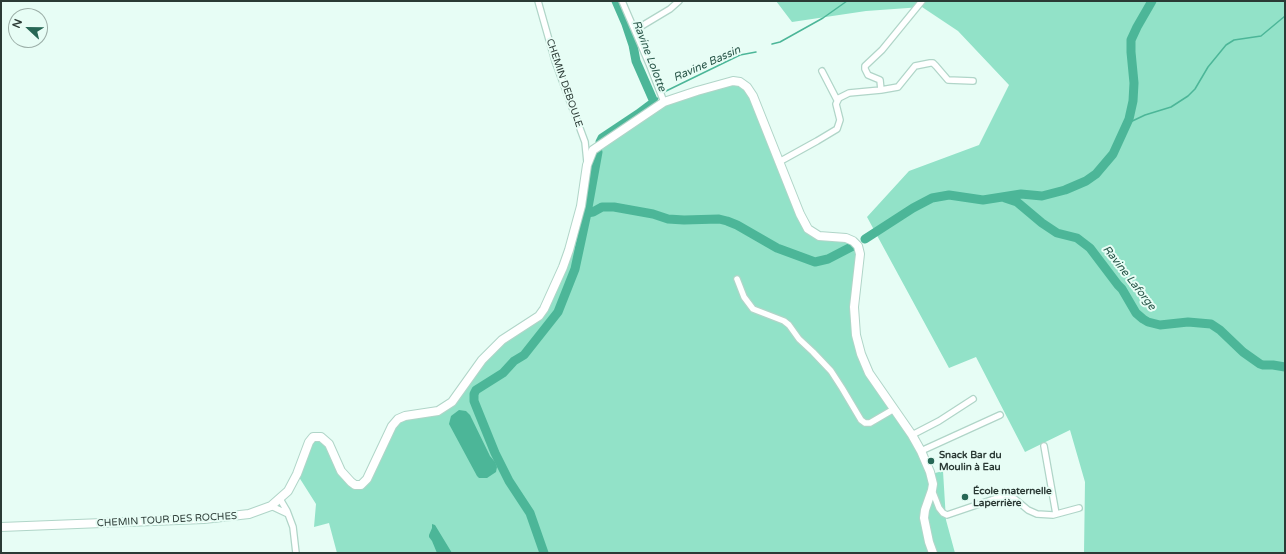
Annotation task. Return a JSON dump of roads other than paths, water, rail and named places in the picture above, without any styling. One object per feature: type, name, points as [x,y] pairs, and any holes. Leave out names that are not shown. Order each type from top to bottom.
[{"type":"street","name":"CHEMIN DEBOULE","points":[[538,1],[555,61],[584,142],[587,165]]},
{"type":"street","points":[[622,1],[664,102]]},
{"type":"street","points":[[635,30],[670,9],[679,1]]},
{"type":"street","points":[[881,90],[880,80],[868,75],[865,66],[882,50],[922,1]]},
{"type":"street","points":[[837,100],[848,93],[898,88],[915,66],[930,63],[933,63],[948,80],[952,82],[973,81]]},
{"type":"street","points":[[779,162],[837,129],[840,120],[837,110],[837,100],[822,71]]},
{"type":"street","points":[[587,165],[591,153],[597,147],[664,102],[733,81],[740,82],[747,86],[753,96],[800,214],[808,229],[819,236],[846,238],[853,241],[858,246],[860,254],[854,307],[856,335],[860,354],[869,373],[912,435],[930,472],[933,484],[924,518],[933,553]]},
{"type":"street","name":"CHEMIN TOUR DES ROCHES","points":[[1,527],[204,519],[249,514],[271,506],[288,491],[309,442],[314,437],[321,437],[329,444],[341,471],[355,485],[361,485],[366,479],[392,426],[398,419],[405,416],[438,411],[452,402],[482,360],[502,340],[539,316],[563,267],[577,224],[584,193],[587,165]]},
{"type":"street","points":[[737,279],[744,297],[753,309],[784,321],[831,371],[864,423],[870,422],[894,409]]},
{"type":"street","points":[[912,435],[939,422],[973,399]]},
{"type":"street","points":[[921,451],[1000,415]]},
{"type":"street","points":[[1044,446],[1054,515]]},
{"type":"street","points":[[932,490],[939,508],[947,515],[1003,496],[1015,499],[1028,510],[1037,514],[1054,515],[1079,508]]},
{"type":"street","points":[[280,499],[293,527],[296,553]]},
{"type":"street","points":[[271,506],[288,514]]},
{"type":"waterway","name":"Ravine Lolotte","points":[[600,142],[602,138],[654,102],[636,61],[633,45],[616,1]]},
{"type":"waterway","name":"Ravine Bassin","points":[[772,44],[780,42],[823,18],[847,1]]},
{"type":"waterway","points":[[865,239],[913,208],[932,198],[949,195],[983,200],[1021,194],[1042,196],[1065,190],[1086,181],[1096,174],[1113,154],[1129,119],[1133,101],[1134,83],[1131,40],[1152,1]]},
{"type":"waterway","points":[[1126,124],[1145,115],[1171,107],[1188,96],[1195,89],[1208,67],[1226,45],[1234,40],[1261,36],[1285,16]]},
{"type":"waterway","name":"Ravine Bassin","points":[[664,92],[740,55],[756,52]]},
{"type":"waterway","name":"Ravine Bassin","points":[[654,102],[659,97]]},
{"type":"waterway","points":[[544,553],[530,513],[509,481],[495,453],[474,401],[474,394],[476,390],[503,373],[514,361],[524,355],[558,312],[575,269],[598,152]]},
{"type":"waterway","name":"Ravine Laforge","points":[[1005,198],[1017,202],[1042,223],[1057,233],[1077,238],[1090,248],[1122,289],[1136,313],[1143,319],[1160,325],[1188,322],[1211,324],[1220,330],[1243,352],[1260,364],[1285,367]]},
{"type":"waterway","points":[[587,213],[593,212],[602,207],[614,207],[653,214],[668,219],[719,219],[737,225],[777,248],[815,262],[828,259],[853,246]]},
{"type":"place","name":"Snack Bar du Moulin à Eau","points":[[931,461]]},
{"type":"place","name":"École maternelle Laperrière","points":[[965,497]]}]
